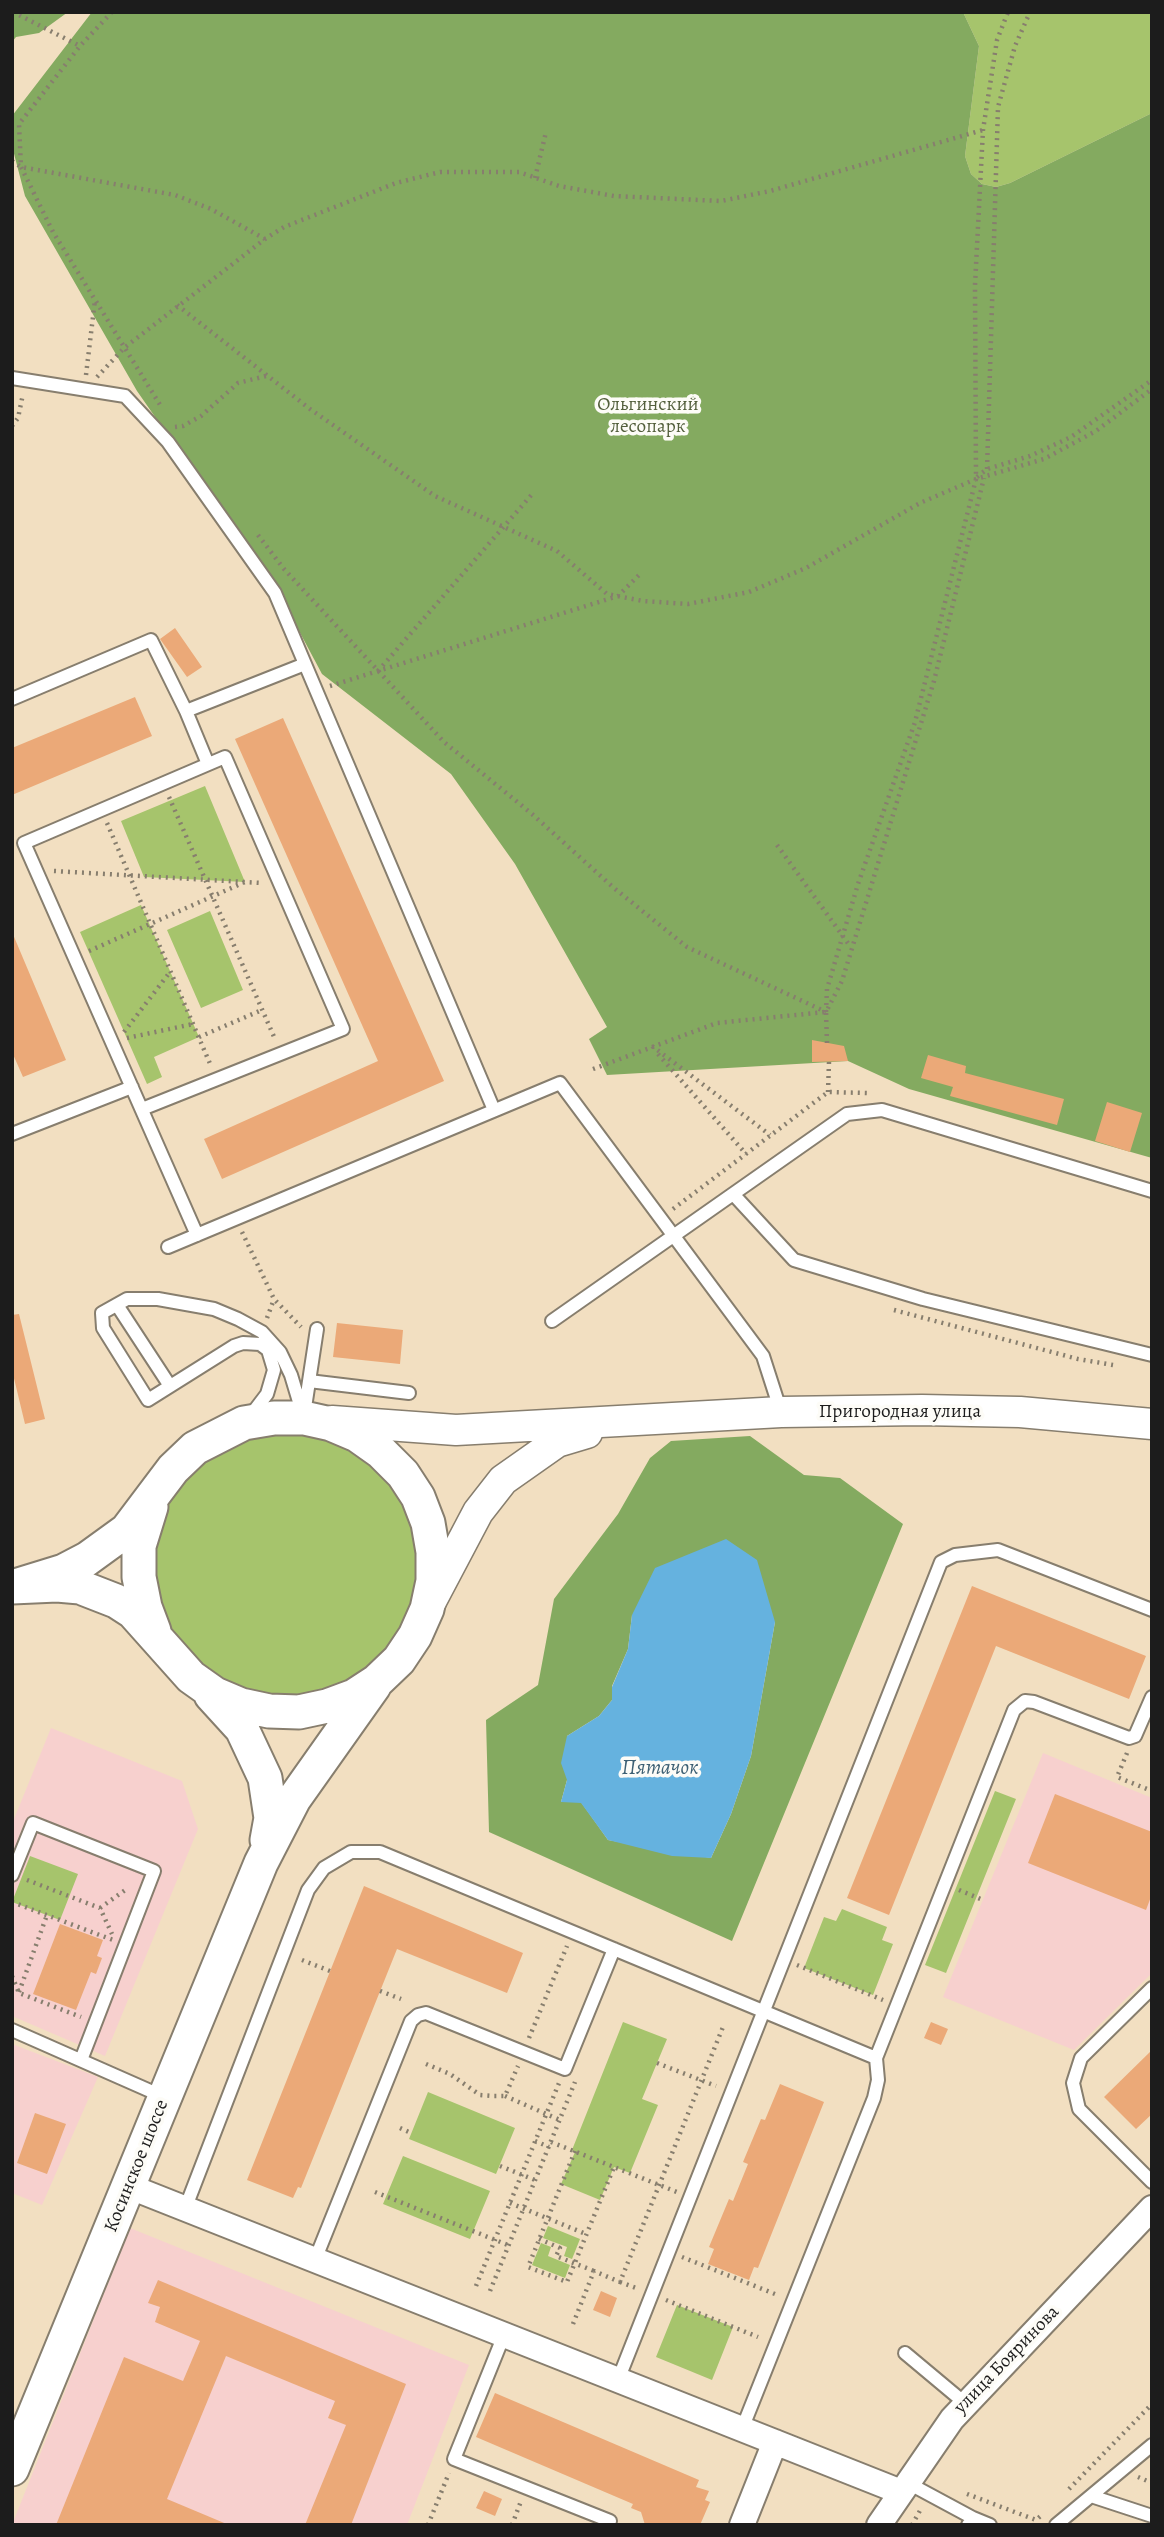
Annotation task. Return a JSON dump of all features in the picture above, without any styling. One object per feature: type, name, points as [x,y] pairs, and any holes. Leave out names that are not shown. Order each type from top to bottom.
[{"type":"main road","points":[[274,1418],[304,1418],[331,1424],[357,1435],[381,1452],[402,1474],[425,1515],[433,1552],[433,1581],[427,1609],[405,1652],[377,1681],[354,1696],[299,1712],[269,1711],[241,1705],[215,1694],[181,1667],[133,1612],[100,1592],[57,1585],[12,1587],[64,1571],[87,1559],[127,1530],[173,1469],[195,1448],[244,1423],[274,1418]]},
{"type":"main road","points":[[158,1492],[146,1518],[139,1546],[139,1577],[145,1607],[155,1632],[181,1667]]},
{"type":"main road","name":"Косинское шоссе","points":[[181,1667],[227,1709],[242,1729],[265,1778],[271,1818],[261,1863]]},
{"type":"main road","name":"Косинское шоссе","points":[[12,2469],[261,1863],[295,1799],[377,1681]]},
{"type":"street","name":"Пригородная улица","points":[[647,1421],[781,1412],[1020,1412],[1152,1424]]},
{"type":"street","points":[[304,1418],[456,1430],[647,1421]]},
{"type":"street","points":[[427,1609],[478,1512],[503,1480],[557,1441],[647,1421]]},
{"type":"street","points":[[128,2186],[775,2442],[913,2490]]},
{"type":"street","name":"улица Бояринова","points":[[879,2525],[913,2490],[952,2419],[1152,2208]]},
{"type":"street","points":[[741,2525],[775,2442]]},
{"type":"lane","points":[[12,379],[125,396],[168,442],[275,593],[494,1110]]},
{"type":"lane","points":[[12,699],[151,640],[186,711],[208,764]]},
{"type":"lane","points":[[186,711],[305,664]]},
{"type":"lane","points":[[142,1109],[343,1029],[225,757],[24,843],[197,1234]]},
{"type":"lane","points":[[168,1247],[559,1083],[763,1356],[781,1412]]},
{"type":"lane","points":[[12,1134],[132,1087]]},
{"type":"lane","points":[[552,1321],[847,1114],[882,1110],[1152,1191]]},
{"type":"lane","points":[[734,1195],[794,1260],[923,1299],[1152,1355]]},
{"type":"lane","points":[[244,1423],[258,1406],[271,1382],[272,1359],[260,1345],[243,1343],[234,1346],[148,1400],[103,1328],[102,1314],[127,1299],[158,1299],[214,1309],[262,1332],[280,1352],[291,1375],[304,1418]]},
{"type":"lane","points":[[117,1305],[170,1386]]},
{"type":"lane","points":[[304,1418],[316,1335]]},
{"type":"lane","points":[[309,1381],[409,1393]]},
{"type":"lane","points":[[618,2380],[941,1562],[955,1555],[998,1550],[1152,1610]]},
{"type":"lane","points":[[742,2429],[874,2098],[878,2080],[876,2058],[1018,1703],[1034,1702],[1129,1738],[1135,1736],[1151,1701]]},
{"type":"lane","points":[[17,1877],[33,1824],[154,1871],[120,1943],[81,2060]]},
{"type":"lane","points":[[185,2209],[308,1890],[324,1868],[351,1852],[380,1852],[876,2058]]},
{"type":"lane","points":[[315,2260],[406,2029],[418,2015],[426,2014],[565,2069],[614,1949]]},
{"type":"lane","points":[[1152,1988],[1081,2058],[1073,2083],[1079,2109],[1152,2182]]},
{"type":"lane","points":[[12,2030],[165,2098]]},
{"type":"lane","points":[[504,2335],[454,2459],[610,2521],[608,2525]]},
{"type":"lane","points":[[905,2353],[966,2404]]},
{"type":"lane","points":[[1056,2525],[1152,2445]]},
{"type":"lane","points":[[913,2490],[970,2521],[990,2525]]},
{"type":"lane","points":[[1091,2496],[1152,2516]]},
{"type":"path","points":[[13,12],[80,46]]},
{"type":"path","points":[[111,12],[80,46],[19,124],[21,167],[53,232],[182,437]]},
{"type":"path","points":[[827,1043],[827,989],[915,722],[965,514],[976,479],[975,285],[983,130],[997,40],[1009,12]]},
{"type":"path","points":[[987,469],[998,107],[1015,46],[1030,12]]},
{"type":"path","points":[[84,390],[124,348],[265,239],[284,227],[396,183],[440,172],[519,172],[559,186],[614,196],[721,201],[782,188],[983,130]]},
{"type":"path","points":[[535,178],[547,132]]},
{"type":"path","points":[[12,161],[21,167],[175,195],[211,209],[265,239]]},
{"type":"path","points":[[84,390],[94,300]]},
{"type":"path","points":[[177,305],[266,376],[382,461],[435,496],[557,551],[607,594],[688,604],[749,593],[806,568],[920,503],[984,478],[1071,438],[1152,380]]},
{"type":"path","points":[[174,427],[183,426],[201,416],[239,383],[266,376]]},
{"type":"path","points":[[12,426],[18,418],[26,381]]},
{"type":"path","points":[[976,479],[987,469],[1044,458],[1096,431],[1152,389]]},
{"type":"path","points":[[826,1012],[842,981],[850,947],[934,681],[984,478]]},
{"type":"path","points":[[377,671],[500,526],[534,492]]},
{"type":"path","points":[[965,514],[975,516]]},
{"type":"path","points":[[254,530],[284,569],[444,742],[687,947],[826,1012]]},
{"type":"path","points":[[316,691],[618,596],[641,573]]},
{"type":"path","points":[[163,783],[280,1051]]},
{"type":"path","points":[[102,809],[217,1079]]},
{"type":"path","points":[[776,845],[850,947]]},
{"type":"path","points":[[36,871],[280,884]]},
{"type":"path","points":[[75,958],[245,882]]},
{"type":"path","points":[[170,971],[125,1035],[193,1024]]},
{"type":"path","points":[[199,1037],[262,1010]]},
{"type":"path","points":[[593,1069],[651,1045],[717,1023],[826,1012]]},
{"type":"path","points":[[651,1045],[770,1135]]},
{"type":"path","points":[[651,1045],[746,1154]]},
{"type":"path","points":[[828,1093],[829,1062]]},
{"type":"path","points":[[661,1218],[828,1093],[874,1093]]},
{"type":"path","points":[[236,1218],[274,1300],[316,1335]]},
{"type":"path","points":[[1129,1738],[1129,1747],[1117,1777],[1152,1791]]},
{"type":"path","points":[[17,1877],[100,1908],[120,1943]]},
{"type":"path","points":[[945,1884],[983,1900]]},
{"type":"path","points":[[12,1902],[120,1943]]},
{"type":"path","points":[[19,1993],[47,1915]]},
{"type":"path","points":[[302,1960],[330,1971]]},
{"type":"path","points":[[783,1960],[897,2005]]},
{"type":"path","points":[[12,1976],[19,1993],[95,2023]]},
{"type":"path","points":[[380,1991],[401,1999]]},
{"type":"path","points":[[620,2282],[723,2027]]},
{"type":"path","points":[[657,2063],[731,2092]]},
{"type":"path","points":[[476,2286],[565,2069]]},
{"type":"path","points":[[490,2291],[580,2070]]},
{"type":"path","points":[[505,2096],[559,2120]]},
{"type":"path","points":[[400,2128],[411,2133]]},
{"type":"path","points":[[535,2141],[575,2151],[690,2197]]},
{"type":"path","points":[[575,2151],[528,2267],[567,2282],[614,2167]]},
{"type":"path","points":[[500,2165],[535,2179]]},
{"type":"path","points":[[375,2192],[508,2245]]},
{"type":"path","points":[[510,2203],[586,2234]]},
{"type":"path","points":[[539,2239],[559,2248],[556,2256],[758,2337]]},
{"type":"path","points":[[668,2252],[775,2294]]},
{"type":"path","points":[[573,2324],[594,2271]]},
{"type":"path","points":[[1065,2494],[1152,2404]]},
{"type":"path","points":[[431,2524],[454,2459]]},
{"type":"path","points":[[512,2525],[526,2488]]},
{"type":"path","points":[[912,2525],[913,2490]]},
{"type":"path","points":[[961,2491],[1036,2520],[1046,2511]]},
{"type":"shaded area","points":[[51,1728],[182,1781],[198,1829],[105,2056],[12,2016],[12,1824]]},
{"type":"shaded area","points":[[1043,1753],[1152,1798],[1152,1973],[1074,2050],[943,1997]]},
{"type":"shaded area","points":[[12,2044],[98,2077],[42,2205],[12,2193]]},
{"type":"shaded area","points":[[130,2228],[469,2365],[407,2525],[12,2525]]},
{"type":"green space","points":[[12,12],[68,12],[39,33],[16,37],[12,42]]},
{"type":"green space","name":"Ольгинский лесопарк","points":[[92,12],[963,12],[979,46],[965,156],[971,174],[982,184],[996,187],[1010,183],[1152,113],[1152,1158],[909,1089],[848,1061],[607,1075],[589,1039],[607,1027],[515,864],[451,774],[322,674],[282,599],[137,391],[25,196],[12,146],[12,116]]},
{"type":"green space","points":[[963,12],[1152,12],[1152,113],[1010,183],[996,187],[982,184],[971,174],[965,156],[979,46]]},
{"type":"green space","points":[[205,786],[245,882],[144,877],[121,821]]},
{"type":"green space","points":[[141,905],[199,1037],[154,1057],[162,1077],[147,1084],[80,932]]},
{"type":"green space","points":[[210,911],[243,990],[201,1008],[167,930]]},
{"type":"green space","points":[[299,1433],[348,1448],[370,1463],[388,1481],[408,1514],[416,1539],[416,1591],[403,1627],[388,1649],[370,1667],[348,1682],[312,1695],[273,1697],[224,1682],[202,1667],[184,1649],[169,1627],[156,1591],[154,1552],[169,1503],[184,1481],[202,1463],[224,1448],[260,1435]]},
{"type":"green space","points":[[750,1436],[804,1475],[840,1478],[903,1524],[732,1941],[489,1832],[486,1720],[538,1685],[554,1599],[618,1514],[650,1458],[671,1441]],"holes":[[[632,1615],[775,1622],[751,1756],[731,1814],[711,1858],[608,1840],[581,1802],[561,1802],[567,1780],[567,1736],[599,1716],[612,1700],[612,1686],[628,1649]]]},
{"type":"green space","points":[[995,1791],[1016,1799],[946,1973],[925,1965]]},
{"type":"green space","points":[[30,1856],[78,1874],[60,1920],[12,1902]]},
{"type":"green space","points":[[842,1909],[887,1927],[882,1940],[893,1944],[873,1995],[804,1968],[824,1917],[836,1921]]},
{"type":"green space","points":[[623,2022],[667,2039],[642,2099],[658,2105],[630,2173],[614,2167],[600,2200],[561,2184]]},
{"type":"green space","points":[[428,2092],[515,2128],[496,2174],[409,2139]]},
{"type":"green space","points":[[403,2156],[490,2191],[470,2239],[383,2204]]},
{"type":"green space","points":[[548,2226],[580,2239],[572,2259],[564,2256],[567,2247],[543,2238]]},
{"type":"green space","points":[[541,2243],[551,2247],[548,2256],[570,2265],[565,2278],[532,2265]]},
{"type":"green space","points":[[677,2305],[733,2327],[712,2380],[656,2357]]},
{"type":"water","name":"Пятачок","points":[[726,1539],[757,1560],[775,1622],[751,1756],[731,1814],[711,1858],[672,1856],[608,1840],[581,1803],[561,1802],[567,1780],[561,1763],[567,1736],[599,1716],[612,1700],[612,1687],[628,1649],[632,1615],[655,1568]]},
{"type":"building","points":[[175,628],[202,667],[187,677],[160,639]]},
{"type":"building","points":[[135,697],[152,736],[12,795],[12,748]]},
{"type":"building","points":[[283,718],[444,1081],[222,1179],[204,1139],[378,1061],[235,739]]},
{"type":"building","points":[[12,932],[66,1060],[23,1077],[12,1052]]},
{"type":"building","points":[[812,1040],[844,1046],[848,1061],[812,1062]]},
{"type":"building","points":[[928,1055],[966,1066],[965,1073],[1064,1099],[1057,1125],[950,1096],[953,1087],[921,1078]]},
{"type":"building","points":[[1107,1102],[1142,1113],[1130,1152],[1095,1141]]},
{"type":"building","points":[[19,1314],[45,1419],[25,1424],[12,1370],[12,1315]]},
{"type":"building","points":[[337,1323],[403,1330],[400,1364],[333,1357]]},
{"type":"building","points":[[972,1586],[1146,1656],[1129,1699],[996,1646],[889,1915],[847,1898]]},
{"type":"building","points":[[1055,1794],[1152,1832],[1152,1894],[1146,1910],[1028,1863]]},
{"type":"building","points":[[364,1886],[523,1953],[507,1993],[397,1949],[301,2188],[298,2187],[293,2198],[247,2180]]},
{"type":"building","points":[[60,1924],[103,1940],[97,1956],[102,1958],[96,1974],[91,1972],[76,2010],[33,1994]]},
{"type":"building","points":[[931,2022],[948,2029],[941,2045],[924,2038]]},
{"type":"building","points":[[1152,2050],[1152,2114],[1136,2129],[1104,2097]]},
{"type":"building","points":[[780,2084],[824,2102],[758,2268],[754,2267],[749,2280],[708,2264],[714,2249],[709,2247],[729,2199],[733,2201],[748,2164],[743,2162],[761,2119],[765,2120]]},
{"type":"building","points":[[35,2113],[66,2124],[47,2174],[17,2163]]},
{"type":"building","points":[[158,2280],[406,2384],[351,2525],[305,2525],[346,2425],[328,2418],[335,2401],[226,2356],[167,2499],[229,2525],[56,2525],[124,2357],[183,2381],[200,2341],[155,2322],[160,2307],[148,2303]]},
{"type":"building","points":[[601,2291],[617,2298],[610,2317],[593,2310]]},
{"type":"building","points":[[495,2393],[699,2480],[696,2487],[709,2491],[705,2500],[710,2502],[700,2525],[645,2525],[641,2512],[631,2508],[633,2504],[476,2437]]},
{"type":"building","points":[[484,2491],[502,2499],[495,2516],[476,2508]]}]
